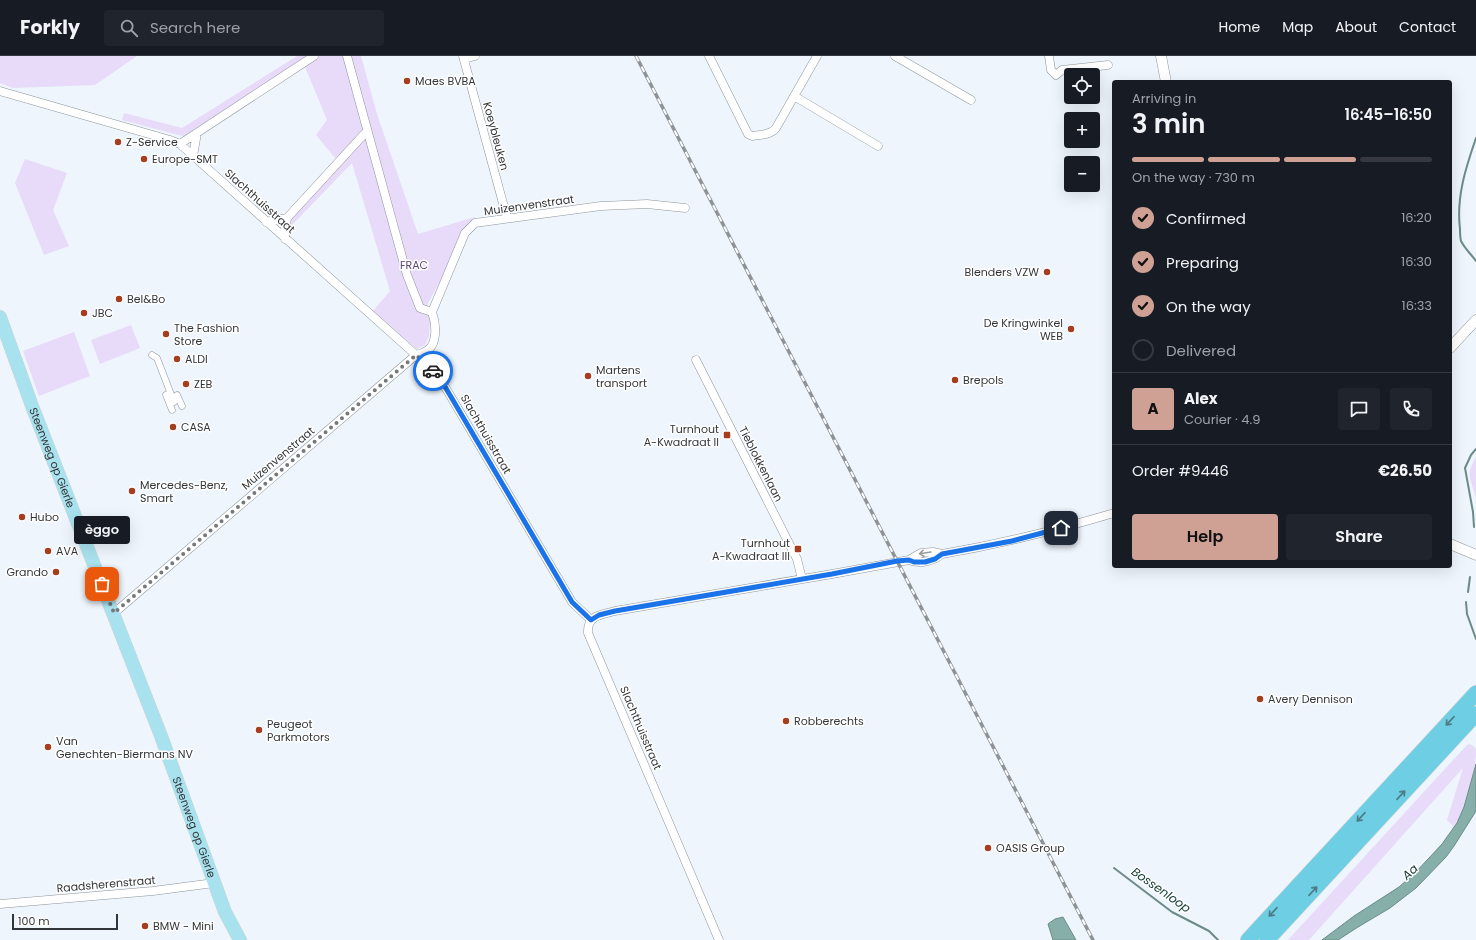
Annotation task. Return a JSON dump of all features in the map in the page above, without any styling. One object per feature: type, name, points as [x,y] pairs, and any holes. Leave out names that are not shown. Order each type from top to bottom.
[{"type":"highway","points":[[1248,940],[1476,692]]},
{"type":"highway","points":[[1267,940],[1476,714]]},
{"type":"main road","name":"Steenweg op Gierle","points":[[0,317],[32,406],[114,613],[225,912],[240,940]]},
{"type":"main road","name":"Steenweg op Gierle","points":[[225,912],[231,940]]},
{"type":"street","points":[[180,144],[314,56]]},
{"type":"street","points":[[347,56],[407,275],[420,308],[432,312]]},
{"type":"street","name":"Koeybleuken","points":[[475,56],[464,58],[506,218]]},
{"type":"street","points":[[709,56],[748,134],[752,136],[774,131],[817,56]]},
{"type":"street","points":[[895,56],[971,100]]},
{"type":"street","points":[[1048,56],[1051,70],[1056,75],[1062,70],[1108,65]]},
{"type":"street","points":[[1161,56],[1166,80]]},
{"type":"street","name":"Slachthuisstraat","points":[[0,91],[180,144],[432,370],[444,385],[572,602],[591,620],[588,627],[588,633],[719,940]]},
{"type":"street","points":[[794,96],[878,146]]},
{"type":"street","points":[[285,239],[287,218],[367,131]]},
{"type":"street","points":[[193,156],[197,134]]},
{"type":"street","name":"Muizenvenstraat","points":[[114,613],[416,355],[427,351],[435,340],[434,318],[432,312],[465,233],[475,223],[601,206],[647,204],[685,208]]},
{"type":"street","points":[[266,222],[287,218]]},
{"type":"street","points":[[1452,346],[1476,320]]},
{"type":"street","points":[[152,355],[157,358],[169,388],[174,402],[172,403],[168,394],[166,395],[170,410],[163,398],[169,388]]},
{"type":"street","name":"Tieblokkenlaan","points":[[696,360],[797,560],[802,579]]},
{"type":"street","points":[[169,388],[177,393],[182,406]]},
{"type":"street","points":[[591,620],[599,615],[615,611],[909,560],[914,562],[925,562],[935,559],[942,554],[1026,537],[1112,514]]},
{"type":"street","points":[[1452,545],[1476,556]]},
{"type":"street","name":"Raadsherenstraat","points":[[0,904],[153,891],[214,883]]},
{"type":"green space","points":[[0,56],[137,56],[95,85],[13,88],[0,83]]},
{"type":"green space","name":"FRAC","points":[[297,56],[361,56],[377,114],[418,234],[475,217],[427,305],[431,308],[429,336],[425,345],[417,349],[373,311],[390,291],[352,163],[292,225],[285,218],[336,159],[316,135],[327,120],[303,62],[186,137],[122,120],[124,113],[182,128]]},
{"type":"green space","points":[[25,159],[67,173],[53,210],[69,246],[44,255],[15,183]]},
{"type":"green space","points":[[131,325],[140,348],[100,364],[91,340]]},
{"type":"green space","points":[[74,332],[90,376],[39,396],[23,351]]},
{"type":"green space","points":[[1476,457],[1476,499],[1470,478],[1470,469]]},
{"type":"green space","points":[[1469,744],[1476,749],[1475,768],[1468,800],[1454,827],[1447,820],[1463,768],[1309,940],[1288,940],[1466,746]]},
{"type":"shaded area","points":[[1476,764],[1476,811],[1446,857],[1416,888],[1390,908],[1338,940],[1322,940],[1354,916],[1399,887],[1415,873],[1442,844],[1457,823],[1464,807]]},
{"type":"shaded area","points":[[1063,917],[1076,940],[1053,940],[1048,924],[1055,919]]},
{"type":"waterway","points":[[1476,138],[1463,182],[1459,205],[1461,241],[1476,261]]},
{"type":"waterway","name":"Aa","points":[[1474,527],[1473,512],[1465,468],[1471,455],[1476,449]]},
{"type":"waterway","name":"Aa","points":[[1468,592],[1470,577]]},
{"type":"waterway","name":"Aa","points":[[1466,602],[1467,614],[1476,639]]},
{"type":"waterway","name":"Bossenloop","points":[[1114,868],[1172,912],[1209,931],[1218,940]]},
{"type":"railway","points":[[636,56],[1093,940]]},
{"type":"way so far","points":[[102,584],[114,613],[416,355],[433,371]]},
{"type":"place","name":"Maes BVBA","points":[[407,81]]},
{"type":"place","name":"Z-Service","points":[[118,142]]},
{"type":"place","name":"Europe-SMT","points":[[144,159]]},
{"type":"place","name":"Blenders VZW","points":[[1047,272]]},
{"type":"place","name":"Bel&Bo","points":[[119,299]]},
{"type":"place","name":"JBC","points":[[84,313]]},
{"type":"place","name":"De Kringwinkel WEB","points":[[1071,329]]},
{"type":"place","name":"The Fashion Store","points":[[166,334]]},
{"type":"place","name":"ALDI","points":[[177,359]]},
{"type":"place","name":"Martens transport","points":[[588,376]]},
{"type":"place","name":"Brepols","points":[[955,380]]},
{"type":"place","name":"ZEB","points":[[186,384]]},
{"type":"place","name":"CASA","points":[[173,427]]},
{"type":"place","name":"Turnhout A-Kwadraat II","points":[[727,435]]},
{"type":"place","name":"Mercedes-Benz, Smart","points":[[132,491]]},
{"type":"place","name":"Hubo","points":[[22,517]]},
{"type":"place","name":"Turnhout A-Kwadraat III","points":[[798,549]]},
{"type":"place","name":"AVA","points":[[48,551]]},
{"type":"place","name":"Grando","points":[[56,572]]},
{"type":"place","name":"èggo","points":[[102,584]]},
{"type":"place","name":"Avery Dennison","points":[[1260,699]]},
{"type":"place","name":"Robberechts","points":[[786,721]]},
{"type":"place","name":"Peugeot Parkmotors","points":[[259,730]]},
{"type":"place","name":"Van Genechten-Biermans NV","points":[[48,747]]},
{"type":"place","name":"OASIS Group","points":[[988,848]]},
{"type":"place","name":"BMW - Mini","points":[[145,926]]},
{"type":"route","points":[[433,371],[444,385],[572,602],[580,612],[591,620],[599,615],[615,611],[832,574],[897,561],[909,560],[914,562],[925,562],[935,559],[942,554],[1012,541],[1061,528]]}]
